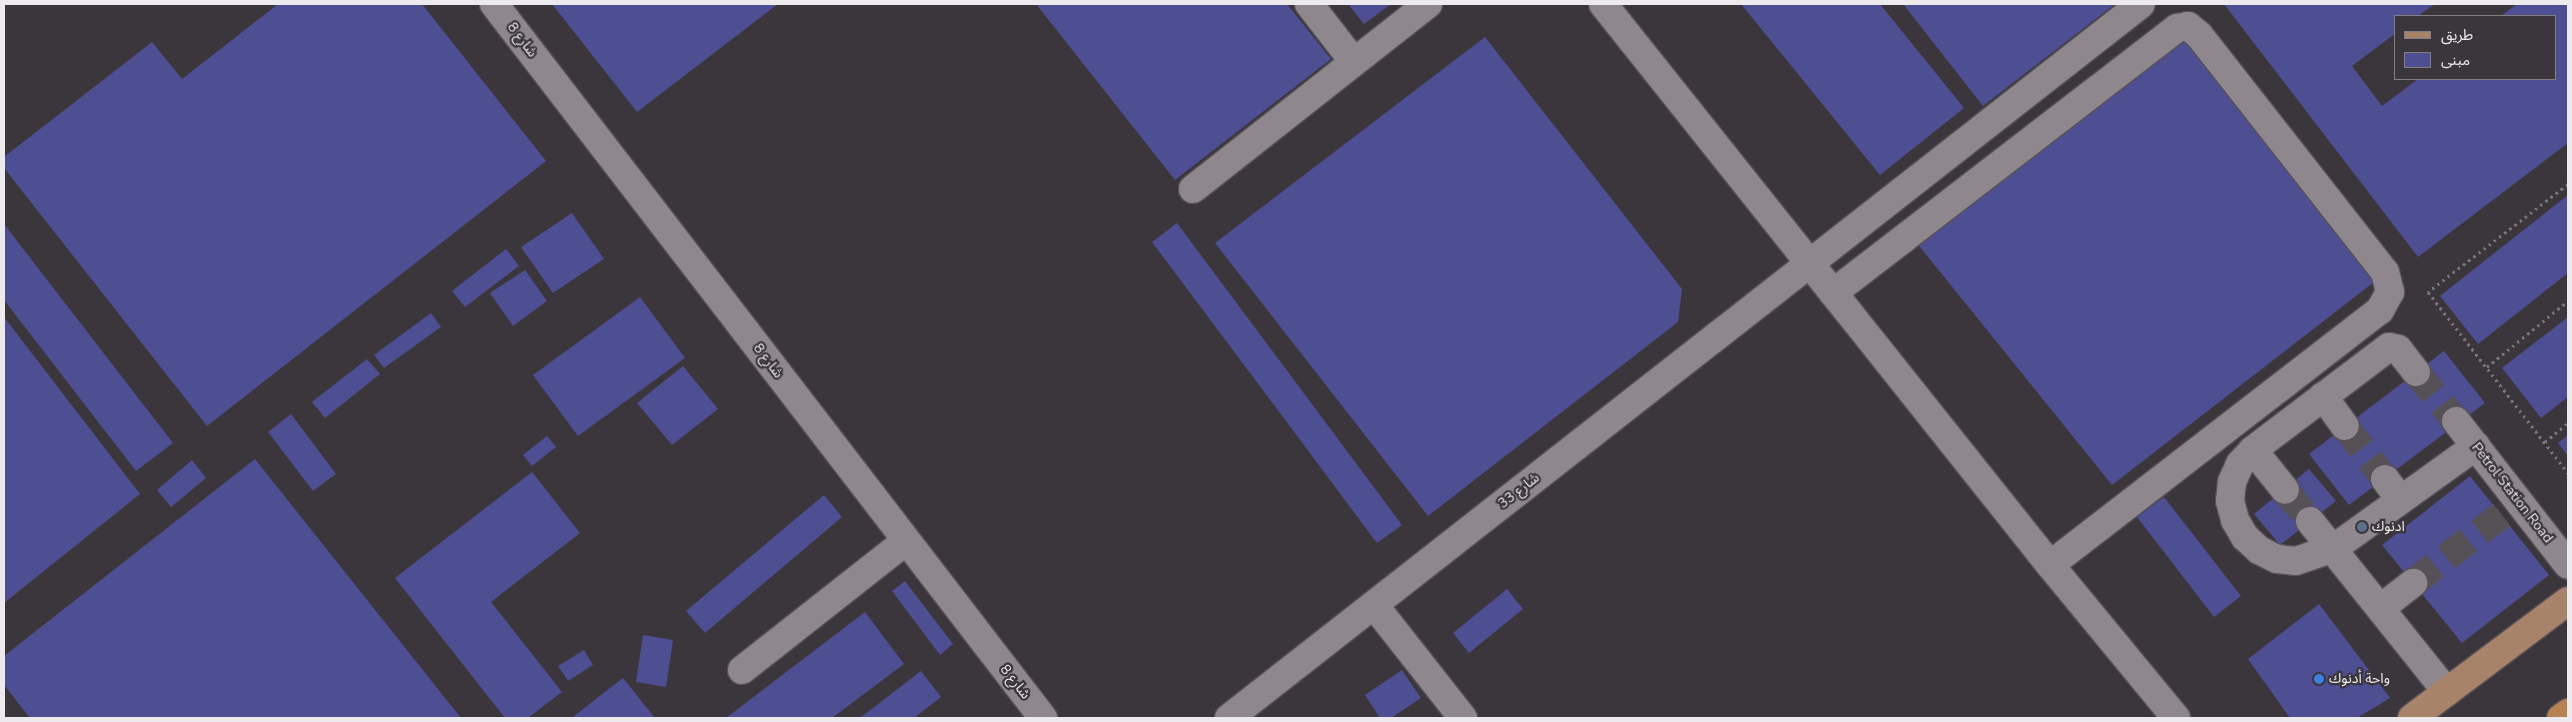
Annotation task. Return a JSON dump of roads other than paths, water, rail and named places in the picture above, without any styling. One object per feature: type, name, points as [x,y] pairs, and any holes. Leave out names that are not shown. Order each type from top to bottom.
[{"type":"highway","points":[[2562,718],[2568,713]]},
{"type":"main road","points":[[2412,718],[2568,601]]},
{"type":"street","name":"شارع 8","points":[[494,4],[1043,718]]},
{"type":"street","points":[[1309,4],[1354,62]]},
{"type":"street","points":[[1193,189],[1428,4]]},
{"type":"street","points":[[1603,4],[2172,716]]},
{"type":"street","name":"شارع 33","points":[[1229,718],[2141,4]]},
{"type":"street","points":[[1833,293],[2177,28],[2188,26],[2199,34],[2385,272],[2390,292],[2380,310],[2050,565]]},
{"type":"street","points":[[2416,372],[2398,349],[2389,347],[2253,450],[2240,464],[2232,482],[2230,501],[2235,520],[2245,537],[2259,550],[2277,559],[2296,561],[2334,548],[2476,446]]},
{"type":"street","points":[[2322,396],[2345,426]]},
{"type":"street","name":"Petrol Station Road","points":[[2456,421],[2476,446],[2510,508],[2568,565]]},
{"type":"street","points":[[2253,450],[2286,490]]},
{"type":"street","points":[[2385,479],[2401,500]]},
{"type":"street","points":[[2310,521],[2334,548],[2447,692]]},
{"type":"street","points":[[742,670],[906,541]]},
{"type":"street","points":[[2381,608],[2413,582]]},
{"type":"street","points":[[1374,605],[1463,718]]},
{"type":"tunnel","points":[[2416,372],[2456,421]]},
{"type":"tunnel","points":[[2345,426],[2385,479]]},
{"type":"tunnel","points":[[2285,490],[2310,521]]},
{"type":"tunnel","points":[[2413,583],[2503,514]]},
{"type":"place","name":"ادنوك","points":[[2362,527]]},
{"type":"place","name":"واحة أدنوك","points":[[2319,679]]}]
